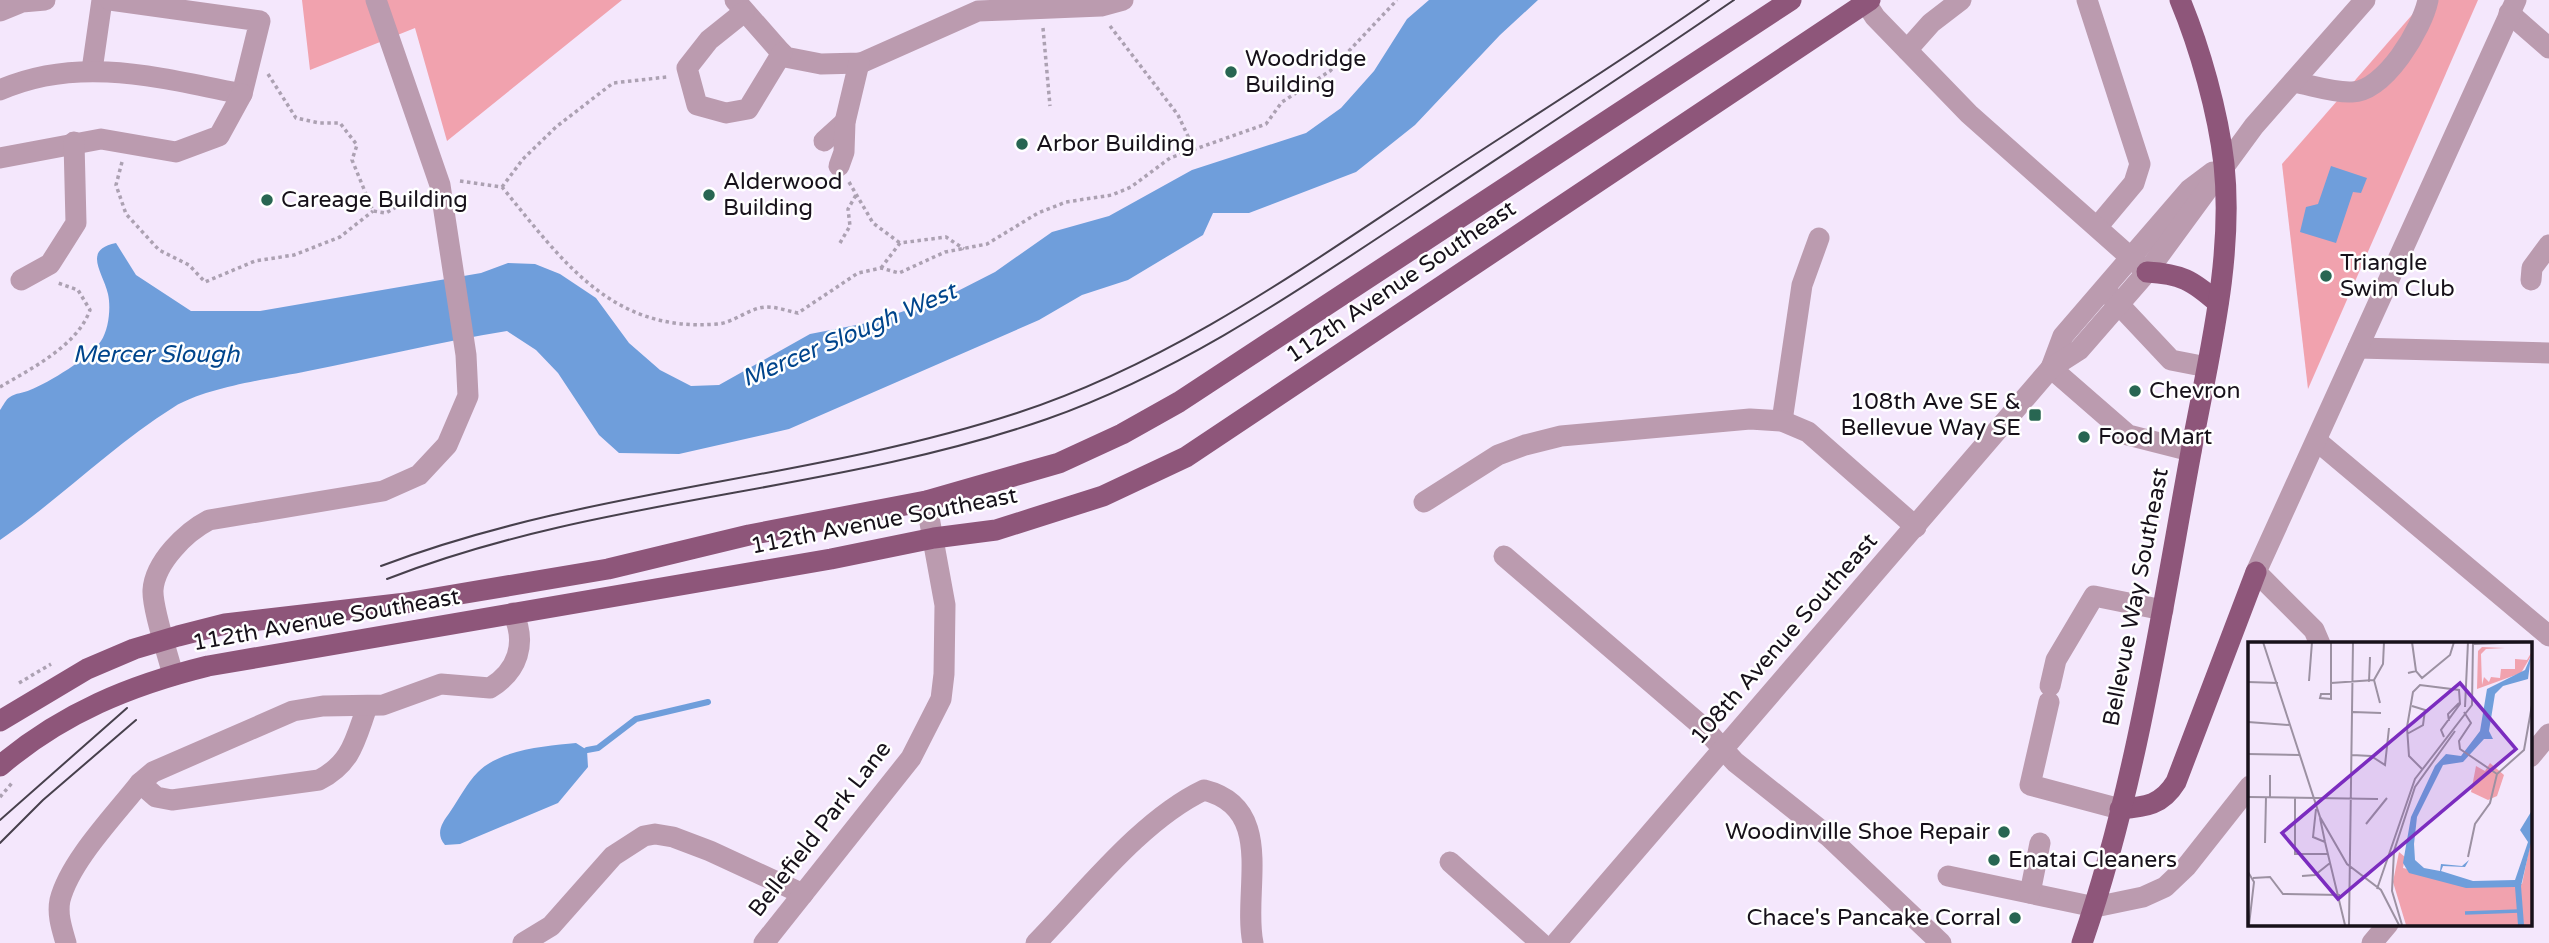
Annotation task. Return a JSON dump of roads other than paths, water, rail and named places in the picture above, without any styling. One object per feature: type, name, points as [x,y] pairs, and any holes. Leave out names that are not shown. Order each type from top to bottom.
[{"type":"main road","name":"112th Avenue Southeast","points":[[0,721],[76,674],[164,640],[225,624],[406,603],[608,569],[749,535],[926,501],[1059,463],[1122,434],[1179,402],[1791,0]]},
{"type":"main road","name":"112th Avenue Southeast","points":[[0,765],[93,703],[173,675],[831,559],[934,538],[996,530],[1103,496],[1186,457],[1868,1]]},
{"type":"main road","name":"Bellevue Way Southeast","points":[[2082,943],[2095,906],[2120,809],[2163,610],[2218,303],[2225,218],[2224,164],[2215,114],[2183,3]]},
{"type":"main road","points":[[2147,272],[2174,273],[2195,282],[2218,303]]},
{"type":"main road","points":[[2120,809],[2148,807],[2167,796],[2176,782],[2256,572]]},
{"type":"street","points":[[0,11],[22,2],[45,0]]},
{"type":"street","points":[[92,70],[102,0]]},
{"type":"street","points":[[0,158],[101,139],[176,152],[219,136],[242,93],[259,10],[110,0]]},
{"type":"street","points":[[173,675],[153,589],[167,557],[187,532],[209,520],[383,491],[418,475],[447,445],[468,396],[466,355],[451,242],[440,185],[376,0]]},
{"type":"street","points":[[782,53],[748,108],[726,113],[697,105],[687,68],[740,6],[782,53],[821,64],[859,63],[978,11],[1101,6],[1123,0]]},
{"type":"street","points":[[1907,50],[1931,23],[1961,0]]},
{"type":"street","points":[[2087,0],[2140,164],[2134,183],[2098,226]]},
{"type":"street","name":"108th Avenue Southeast","points":[[1556,943],[2051,368],[2079,350],[2147,272],[2186,222],[2224,164],[2365,0]]},
{"type":"street","points":[[2293,82],[2351,92],[2369,88],[2388,72],[2414,34],[2428,0]]},
{"type":"street","points":[[1868,1],[1907,50],[1969,114],[2147,272]]},
{"type":"street","points":[[2319,642],[2314,630],[2256,572],[2512,6],[2549,48]]},
{"type":"street","points":[[840,164],[844,152],[845,122],[859,63]]},
{"type":"street","points":[[0,89],[26,78],[53,72],[92,70],[134,73],[242,93]]},
{"type":"street","points":[[824,141],[845,122]]},
{"type":"street","points":[[22,280],[50,264],[76,223],[74,142]]},
{"type":"street","name":"108th Avenue Southeast","points":[[2051,368],[2063,336],[2103,288],[2189,190],[2224,164]]},
{"type":"street","points":[[1782,421],[1802,285],[1819,238]]},
{"type":"street","points":[[2531,280],[2532,268],[2549,246]]},
{"type":"street","points":[[2103,288],[2171,359],[2207,368]]},
{"type":"street","points":[[2358,348],[2549,353]]},
{"type":"street","points":[[2051,368],[2128,435],[2191,451]]},
{"type":"street","points":[[1424,502],[1498,455],[1561,436],[1750,419],[1782,421],[1808,432],[1916,527]]},
{"type":"street","points":[[2317,441],[2549,636]]},
{"type":"street","name":"Bellefield Park Lane","points":[[764,943],[911,758],[941,699],[945,605],[926,501]]},
{"type":"street","points":[[1504,556],[1703,727],[1723,750],[1828,836],[1941,943]]},
{"type":"street","points":[[2120,809],[2030,785],[2056,660],[2094,596],[2163,610]]},
{"type":"street","points":[[66,943],[59,915],[60,899],[69,881],[140,783],[168,765],[292,712],[323,706],[383,705],[441,684],[490,688],[512,669],[520,648],[520,636],[513,613]]},
{"type":"street","points":[[140,783],[156,797],[172,800],[319,779],[338,770],[351,753],[367,707]]},
{"type":"street","points":[[2532,755],[2549,734]]},
{"type":"street","points":[[1948,876],[2095,906],[2143,897],[2165,887],[2186,867],[2248,789]]},
{"type":"street","points":[[1036,943],[1133,843],[1184,800],[1204,790],[1230,800],[1249,834],[1253,855],[1250,924],[1253,943]]},
{"type":"street","points":[[523,943],[551,926],[612,856],[644,836],[654,834],[673,837],[710,851],[803,894]]},
{"type":"street","points":[[2029,893],[2040,844]]},
{"type":"street","points":[[1450,862],[1541,943]]},
{"type":"street","points":[[2372,943],[2386,926]]},
{"type":"water","name":"Mercer Slough","points":[[1429,0],[1538,0],[1500,35],[1415,125],[1356,172],[1249,213],[1213,213],[1203,235],[1128,280],[1082,295],[1039,320],[789,429],[679,454],[619,453],[599,435],[558,373],[536,350],[507,331],[239,385],[188,400],[129,438],[0,540],[0,410],[9,398],[38,387],[79,362],[101,341],[108,324],[109,305],[97,256],[106,246],[116,243],[136,275],[191,311],[260,311],[481,273],[508,263],[535,264],[560,274],[596,298],[629,343],[660,370],[691,386],[719,385],[810,334],[872,322],[948,296],[995,272],[1052,232],[1109,216],[1192,170],[1306,133],[1341,108],[1374,71],[1407,19]]},
{"type":"water","points":[[2331,166],[2367,178],[2361,193],[2353,192],[2336,243],[2300,232],[2306,207],[2318,204]]},
{"type":"water","points":[[576,743],[587,750],[588,767],[558,803],[460,844],[445,845],[440,836],[442,824],[470,781],[488,764],[524,750]]},
{"type":"waterway","points":[[587,750],[598,748],[636,719],[708,702]]},
{"type":"tram line","points":[[381,566],[459,540],[537,519],[858,455],[938,436],[1017,413],[1073,392],[1181,341],[1283,281],[1709,0]]},
{"type":"tram line","points":[[387,579],[467,551],[549,530],[883,464],[966,444],[1047,419],[1096,400],[1189,355],[1280,302],[1734,0]]},
{"type":"tram line","points":[[0,820],[127,708]]},
{"type":"tram line","points":[[0,843],[43,800],[136,720]]},
{"type":"place","name":"Woodridge Building","points":[[1231,72]]},
{"type":"place","name":"Arbor Building","points":[[1022,144]]},
{"type":"place","name":"Alderwood Building","points":[[709,195]]},
{"type":"place","name":"Careage Building","points":[[267,200]]},
{"type":"place","name":"Triangle Swim Club","points":[[2326,276]]},
{"type":"place","name":"Chevron","points":[[2135,391]]},
{"type":"place","name":"108th Ave SE & Bellevue Way SE","points":[[2035,415]]},
{"type":"place","name":"Food Mart","points":[[2084,437]]},
{"type":"place","name":"Woodinville Shoe Repair","points":[[2004,832]]},
{"type":"place","name":"Enatai Cleaners","points":[[1994,860]]},
{"type":"place","name":"Chace's Pancake Corral","points":[[2015,918]]},
{"type":"water label","name":"Mercer Slough West","points":[[849,335]]}]
